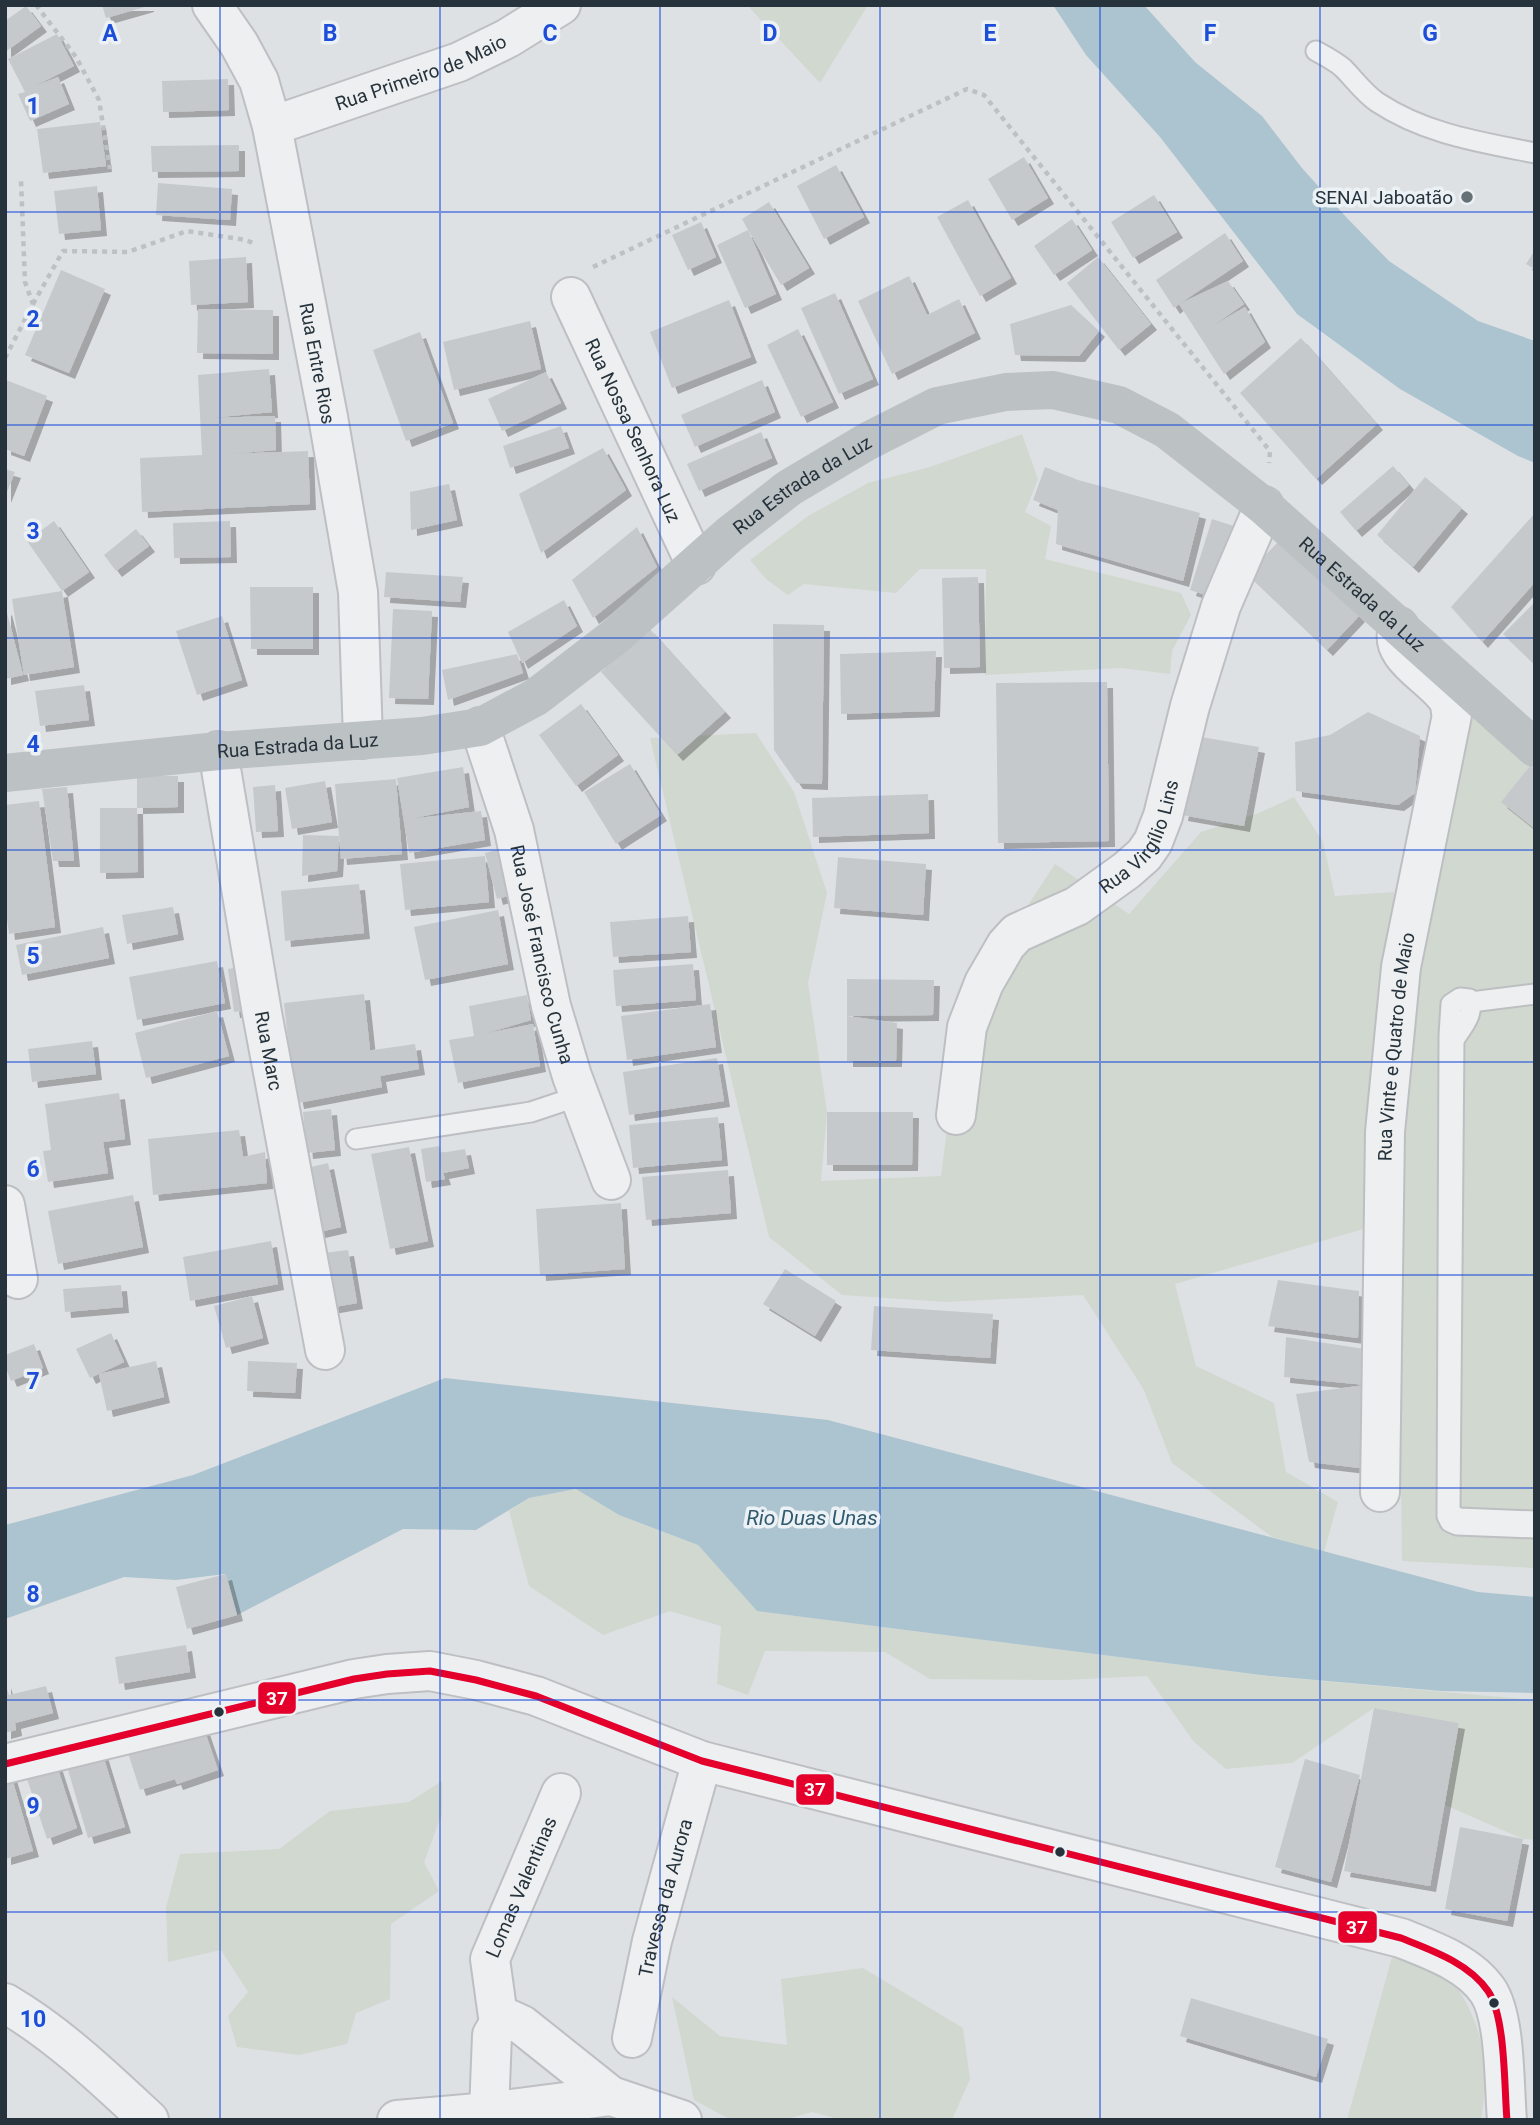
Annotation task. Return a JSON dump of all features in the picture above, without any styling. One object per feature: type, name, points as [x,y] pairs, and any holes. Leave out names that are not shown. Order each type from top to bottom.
[{"type":"main road","name":"Rua Estrada da Luz","points":[[5,773],[218,751],[422,736],[480,727],[536,697],[614,638],[789,488],[868,441],[937,405],[1006,392],[1053,390],[1119,405],[1167,430],[1264,506],[1535,748]]},
{"type":"street","name":"Rua Entre Rios","points":[[212,5],[239,44],[259,82],[272,126],[358,592],[363,739]]},
{"type":"street","name":"Rua Primeiro de Maio","points":[[272,126],[459,62],[508,38],[561,5]]},
{"type":"street","name":"Rua Nossa Senhora Luz","points":[[571,297],[696,565]]},
{"type":"street","name":"Rua Virgílio Lins","points":[[956,1115],[967,1027],[984,983],[1006,944],[1017,933],[1077,906],[1127,870],[1144,855],[1153,842],[1163,816],[1190,706],[1221,606],[1264,506]]},
{"type":"street","name":"Rua Vinte e Quatro de Maio","points":[[1380,1492],[1385,1132],[1401,967],[1452,715],[1450,704],[1444,695],[1401,652],[1396,638],[1399,627]]},
{"type":"street","name":"Rua José Francisco Cunha","points":[[480,727],[514,830],[551,1006],[579,1096],[611,1180]]},
{"type":"street","name":"Rua Marc","points":[[218,751],[262,1013],[325,1350]]},
{"type":"street","points":[[5,1205],[18,1279]]},
{"type":"street","points":[[5,1764],[354,1679],[430,1671],[477,1680],[536,1696],[702,1761],[1401,1938],[1442,1955],[1475,1977],[1488,1991],[1499,2012],[1507,2120]]},
{"type":"street","name":"Travessa da Aurora","points":[[632,2038],[652,1941],[702,1761]]},
{"type":"street","name":"Lomas Valentinas","points":[[499,2024],[489,1959],[561,1793]]},
{"type":"street","points":[[5,2003],[28,2017],[96,2072],[149,2120]]},
{"type":"street","points":[[489,2112],[492,2035],[499,2024],[509,2019],[522,2025],[611,2096],[682,2120]]},
{"type":"street","points":[[397,2120],[489,2112],[611,2096]]},
{"type":"lane","points":[[1316,51],[1340,66],[1376,101],[1405,118],[1463,139],[1535,152]]},
{"type":"lane","points":[[1535,994],[1471,1002],[1464,997],[1453,1001],[1450,1007],[1447,1516],[1450,1522],[1457,1525],[1535,1528]]},
{"type":"lane","points":[[1471,1002],[1471,1013],[1454,1040],[1450,1510],[1453,1516],[1459,1518],[1535,1521]]},
{"type":"lane","points":[[356,1139],[531,1112],[579,1096]]},
{"type":"path","points":[[36,5],[76,57],[99,100],[110,169]]},
{"type":"path","points":[[571,297],[589,269],[967,89],[984,95],[1270,451],[1264,506]]},
{"type":"path","points":[[22,180],[24,282],[33,304]]},
{"type":"path","points":[[5,358],[63,251],[128,252],[187,231],[246,240],[298,261]]},
{"type":"shaded area","points":[[747,5],[868,5],[820,83]]},
{"type":"shaded area","points":[[1022,434],[1038,479],[1025,512],[1051,526],[1045,559],[1181,593],[1191,615],[1172,651],[1170,674],[1121,668],[985,675],[986,569],[920,569],[896,593],[804,584],[788,595],[766,579],[750,560],[808,516],[868,483],[930,467]]},
{"type":"shaded area","points":[[1470,710],[1535,766],[1535,1568],[1402,1561],[1397,1153],[1404,1039]]},
{"type":"shaded area","points":[[756,733],[794,792],[827,893],[808,983],[827,1112],[821,1181],[941,1176],[963,1004],[1055,864],[1129,914],[1201,832],[1259,813],[1294,797],[1323,842],[1335,896],[1394,892],[1370,1227],[1175,1284],[1196,1366],[1274,1403],[1286,1472],[1338,1502],[1324,1552],[1272,1537],[1172,1463],[1144,1390],[1083,1295],[946,1302],[842,1295],[769,1237],[650,738]]},
{"type":"shaded area","points":[[577,1489],[619,1515],[698,1545],[757,1611],[1268,1676],[1535,1700],[1535,1840],[1523,1839],[1445,1805],[1459,1723],[1374,1708],[1292,1763],[1226,1769],[1194,1742],[1147,1676],[1065,1680],[930,1679],[885,1652],[765,1651],[748,1695],[717,1684],[721,1626],[670,1611],[603,1635],[529,1586],[509,1511],[529,1498]]},
{"type":"shaded area","points":[[442,1781],[442,1814],[424,1862],[439,1891],[391,1924],[390,1999],[356,2013],[347,2044],[299,2055],[237,2047],[228,2016],[248,1992],[221,1950],[168,1962],[166,1908],[180,1854],[279,1849],[330,1811],[409,1802]]},
{"type":"shaded area","points":[[1392,1957],[1439,1970],[1447,1976],[1464,1999],[1477,2028],[1484,2058],[1485,2088],[1481,2120],[1347,2120]]},
{"type":"shaded area","points":[[863,1968],[963,2028],[970,2079],[952,2120],[842,2120],[812,2112],[784,2120],[731,2120],[694,2100],[672,1997],[720,2036],[787,2045],[781,1979]]},
{"type":"water","points":[[1053,5],[1144,5],[1195,62],[1262,116],[1302,168],[1389,261],[1478,321],[1535,341],[1535,463],[1400,389],[1297,314],[1160,137],[1086,55]]},
{"type":"water","name":"Rio Duas Unas","points":[[445,1378],[828,1420],[1478,1592],[1535,1597],[1535,1693],[1441,1691],[1269,1676],[757,1611],[698,1545],[619,1515],[576,1489],[529,1498],[476,1530],[403,1529],[237,1615],[225,1574],[176,1580],[124,1577],[5,1619],[5,1525],[193,1475]]},
{"type":"building","points":[[102,5],[148,5],[148,6],[106,18]]},
{"type":"building","points":[[26,6],[41,26],[5,52],[5,21]]},
{"type":"building","points":[[57,34],[74,66],[33,87],[58,77],[69,104],[30,121],[18,94],[25,92],[8,59]]},
{"type":"building","points":[[228,79],[229,110],[163,112],[162,81]]},
{"type":"building","points":[[100,122],[106,166],[43,173],[37,129]]},
{"type":"building","points":[[239,145],[239,171],[152,172],[151,146]]},
{"type":"building","points":[[1024,157],[1048,198],[1012,220],[988,179]]},
{"type":"building","points":[[836,165],[864,217],[824,239],[797,186]]},
{"type":"building","points":[[158,183],[232,189],[230,220],[156,215]]},
{"type":"building","points":[[97,186],[101,230],[59,234],[54,191]]},
{"type":"building","points":[[1154,195],[1177,232],[1133,258],[1111,222]]},
{"type":"building","points":[[968,200],[1011,278],[980,296],[937,217]]},
{"type":"building","points":[[769,202],[809,268],[781,285],[742,219]]},
{"type":"building","points":[[1072,219],[1092,250],[1054,275],[1034,246]]},
{"type":"building","points":[[701,222],[716,257],[688,270],[672,235]]},
{"type":"building","points":[[748,230],[776,294],[745,308],[717,245]]},
{"type":"building","points":[[1225,233],[1243,261],[1174,308],[1156,280]]},
{"type":"building","points":[[1535,250],[1535,269],[1526,264]]},
{"type":"building","points":[[246,257],[248,302],[191,305],[189,261]]},
{"type":"building","points":[[1098,257],[1151,324],[1119,350],[1067,283]]},
{"type":"building","points":[[61,270],[105,289],[69,373],[25,355]]},
{"type":"building","points":[[909,276],[927,315],[959,299],[975,333],[892,374],[858,301]]},
{"type":"building","points":[[1228,281],[1244,304],[1211,327],[1245,307],[1265,342],[1224,374],[1179,304]]},
{"type":"building","points":[[835,293],[873,379],[839,394],[801,308]]},
{"type":"building","points":[[729,300],[751,357],[672,388],[650,332]]},
{"type":"building","points":[[1071,305],[1099,331],[1079,356],[1015,355],[1010,324]]},
{"type":"building","points":[[198,309],[273,310],[273,354],[197,353]]},
{"type":"building","points":[[530,321],[541,369],[454,390],[443,342]]},
{"type":"building","points":[[798,329],[833,402],[801,417],[767,345]]},
{"type":"building","points":[[420,332],[453,423],[406,441],[373,350]]},
{"type":"building","points":[[1301,338],[1377,424],[1316,479],[1240,393]]},
{"type":"building","points":[[269,369],[272,412],[210,418],[275,416],[276,450],[228,454],[308,451],[310,504],[142,512],[140,458],[202,455],[198,375]]},
{"type":"building","points":[[546,372],[561,403],[502,431],[488,399]]},
{"type":"building","points":[[6,380],[47,396],[24,456],[5,449]]},
{"type":"building","points":[[762,380],[775,412],[695,447],[681,415]]},
{"type":"building","points":[[561,426],[569,448],[510,468],[503,446]]},
{"type":"building","points":[[761,432],[772,458],[699,491],[687,464]]},
{"type":"building","points":[[603,448],[626,490],[541,553],[519,494]]},
{"type":"building","points":[[1393,466],[1409,485],[1356,531],[1340,512]]},
{"type":"building","points":[[1045,467],[1078,480],[1200,513],[1183,581],[1056,544],[1058,510],[1033,500]]},
{"type":"building","points":[[5,469],[15,472],[5,497]]},
{"type":"building","points":[[1425,477],[1462,508],[1413,567],[1377,535]]},
{"type":"building","points":[[449,484],[457,520],[411,530],[410,492]]},
{"type":"building","points":[[1535,513],[1535,582],[1482,642],[1451,607]]},
{"type":"building","points":[[1212,519],[1240,528],[1218,599],[1190,590]]},
{"type":"building","points":[[54,521],[89,572],[62,591],[27,541]]},
{"type":"building","points":[[230,521],[231,557],[174,558],[173,523]]},
{"type":"building","points":[[637,527],[657,567],[593,618],[572,580]]},
{"type":"building","points":[[136,529],[149,546],[116,571],[104,555]]},
{"type":"building","points":[[1280,540],[1359,616],[1327,650],[1247,574]]},
{"type":"building","points":[[386,572],[463,577],[460,602],[384,597]]},
{"type":"building","points":[[978,577],[980,667],[944,668],[942,578]]},
{"type":"building","points":[[250,587],[313,587],[313,649],[251,649]]},
{"type":"building","points":[[62,591],[74,667],[24,675],[12,599]]},
{"type":"building","points":[[564,600],[577,626],[522,663],[508,632]]},
{"type":"building","points":[[1535,602],[1535,665],[1503,634]]},
{"type":"building","points":[[393,609],[432,611],[428,699],[389,698]]},
{"type":"building","points":[[5,610],[23,675],[5,679]]},
{"type":"building","points":[[222,616],[242,680],[197,695],[176,631]]},
{"type":"building","points":[[773,624],[824,625],[822,784],[797,783],[774,750]]},
{"type":"building","points":[[649,628],[725,712],[677,755],[601,672]]},
{"type":"building","points":[[936,651],[934,711],[841,714],[840,654]]},
{"type":"building","points":[[517,654],[523,673],[448,700],[442,670]]},
{"type":"building","points":[[1107,682],[1109,841],[998,843],[996,683]]},
{"type":"building","points":[[84,685],[89,720],[40,726],[35,691]]},
{"type":"building","points":[[581,704],[618,755],[576,786],[539,735]]},
{"type":"building","points":[[1368,712],[1420,736],[1415,793],[1398,805],[1296,791],[1295,742],[1330,735]]},
{"type":"building","points":[[1196,736],[1259,747],[1244,826],[1182,815]]},
{"type":"building","points":[[630,764],[661,815],[616,844],[584,792]]},
{"type":"building","points":[[1530,766],[1535,770],[1535,829],[1501,802]]},
{"type":"building","points":[[463,767],[469,807],[409,819],[481,811],[485,840],[409,853],[397,778]]},
{"type":"building","points":[[137,776],[178,776],[178,807],[137,808]]},
{"type":"building","points":[[396,779],[402,854],[341,859],[335,784]]},
{"type":"building","points":[[325,781],[332,822],[292,829],[285,788]]},
{"type":"building","points":[[275,785],[278,831],[256,832],[253,787]]},
{"type":"building","points":[[67,787],[74,861],[53,861],[42,789]]},
{"type":"building","points":[[928,794],[929,833],[813,837],[812,798]]},
{"type":"building","points":[[39,801],[55,927],[9,934],[5,903],[5,805]]},
{"type":"building","points":[[100,808],[137,808],[138,872],[100,873]]},
{"type":"building","points":[[303,835],[339,836],[337,871],[302,876]]},
{"type":"building","points":[[512,846],[524,891],[497,899],[485,853]]},
{"type":"building","points":[[485,856],[489,902],[405,910],[400,864]]},
{"type":"building","points":[[838,857],[926,864],[923,915],[834,908]]},
{"type":"building","points":[[359,884],[364,933],[285,941],[281,891]]},
{"type":"building","points":[[173,907],[178,934],[127,944],[122,915]]},
{"type":"building","points":[[498,910],[508,964],[425,980],[414,927]]},
{"type":"building","points":[[688,916],[691,952],[613,957],[610,922]]},
{"type":"building","points":[[103,927],[109,958],[22,975],[16,945]]},
{"type":"building","points":[[217,961],[225,1003],[137,1020],[129,977]]},
{"type":"building","points":[[693,964],[696,1000],[616,1006],[613,970]]},
{"type":"building","points":[[246,966],[252,1010],[234,1012],[228,969]]},
{"type":"building","points":[[847,979],[934,980],[933,1015],[847,1016]]},
{"type":"building","points":[[364,994],[370,1050],[359,1052],[415,1044],[419,1069],[380,1076],[382,1087],[298,1103],[284,1003]]},
{"type":"building","points":[[527,995],[531,1020],[483,1034],[533,1024],[540,1066],[458,1083],[449,1040],[474,1036],[469,1006]]},
{"type":"building","points":[[710,1004],[716,1047],[627,1060],[621,1016]]},
{"type":"building","points":[[217,1011],[229,1056],[146,1078],[135,1033]]},
{"type":"building","points":[[847,1016],[897,1023],[896,1061],[847,1061]]},
{"type":"building","points":[[92,1041],[96,1074],[32,1082],[28,1049]]},
{"type":"building","points":[[717,1058],[724,1101],[629,1115],[623,1072]]},
{"type":"building","points":[[119,1093],[125,1139],[103,1142],[108,1173],[48,1182],[43,1151],[51,1150],[45,1104]]},
{"type":"building","points":[[331,1109],[335,1150],[307,1153],[303,1112]]},
{"type":"building","points":[[827,1112],[913,1112],[912,1165],[827,1165]]},
{"type":"building","points":[[718,1117],[722,1160],[633,1168],[629,1125]]},
{"type":"building","points":[[239,1130],[243,1157],[265,1152],[267,1183],[153,1195],[148,1139]]},
{"type":"building","points":[[439,1146],[441,1153],[465,1149],[469,1168],[443,1173],[445,1179],[426,1182],[421,1149]]},
{"type":"building","points":[[409,1147],[428,1241],[390,1249],[371,1154]]},
{"type":"building","points":[[328,1163],[341,1227],[315,1233],[302,1169]]},
{"type":"building","points":[[728,1170],[731,1213],[646,1220],[642,1177]]},
{"type":"building","points":[[133,1195],[143,1247],[58,1264],[48,1211]]},
{"type":"building","points":[[621,1203],[625,1269],[540,1275],[536,1209]]},
{"type":"building","points":[[271,1241],[278,1284],[190,1301],[183,1257]]},
{"type":"building","points":[[348,1250],[357,1303],[329,1308],[323,1253]]},
{"type":"building","points":[[785,1269],[836,1301],[815,1336],[763,1304]]},
{"type":"building","points":[[1278,1280],[1359,1291],[1358,1338],[1268,1326]]},
{"type":"building","points":[[121,1285],[123,1307],[65,1312],[63,1289]]},
{"type":"building","points":[[252,1296],[263,1338],[226,1348],[214,1306]]},
{"type":"building","points":[[874,1306],[993,1314],[990,1358],[871,1350]]},
{"type":"building","points":[[111,1333],[124,1362],[90,1378],[76,1349]]},
{"type":"building","points":[[1286,1337],[1365,1349],[1366,1385],[1284,1377]]},
{"type":"building","points":[[34,1344],[43,1368],[11,1381],[5,1366],[5,1355]]},
{"type":"building","points":[[156,1361],[164,1397],[107,1411],[99,1374]]},
{"type":"building","points":[[248,1361],[297,1363],[295,1393],[247,1391]]},
{"type":"building","points":[[1366,1385],[1360,1468],[1309,1462],[1296,1394]]},
{"type":"building","points":[[226,1574],[237,1615],[187,1629],[176,1587]]},
{"type":"building","points":[[186,1645],[190,1672],[119,1684],[115,1657]]},
{"type":"building","points":[[5,1682],[9,1695],[46,1686],[53,1713],[15,1723],[16,1730],[5,1733]]},
{"type":"building","points":[[1374,1708],[1459,1723],[1430,1886],[1344,1871]]},
{"type":"building","points":[[201,1720],[218,1770],[177,1784],[175,1779],[140,1790],[126,1747]]},
{"type":"building","points":[[102,1752],[125,1827],[88,1838],[66,1763]]},
{"type":"building","points":[[1305,1759],[1360,1775],[1331,1882],[1275,1867]]},
{"type":"building","points":[[56,1763],[77,1828],[47,1839],[25,1773]]},
{"type":"building","points":[[11,1775],[33,1851],[5,1859],[5,1777]]},
{"type":"building","points":[[1460,1827],[1523,1839],[1507,1921],[1445,1909]]},
{"type":"building","points":[[1191,1998],[1328,2039],[1316,2077],[1180,2036]]},
{"type":"transit line","name":"37","points":[[5,1764],[354,1679],[430,1671],[476,1680],[536,1696],[702,1761],[1401,1938],[1425,1947],[1449,1958],[1471,1973],[1488,1991],[1494,2003],[1501,2035],[1507,2120]]},
{"type":"place","name":"SENAI Jaboatão","points":[[1467,197]]}]
